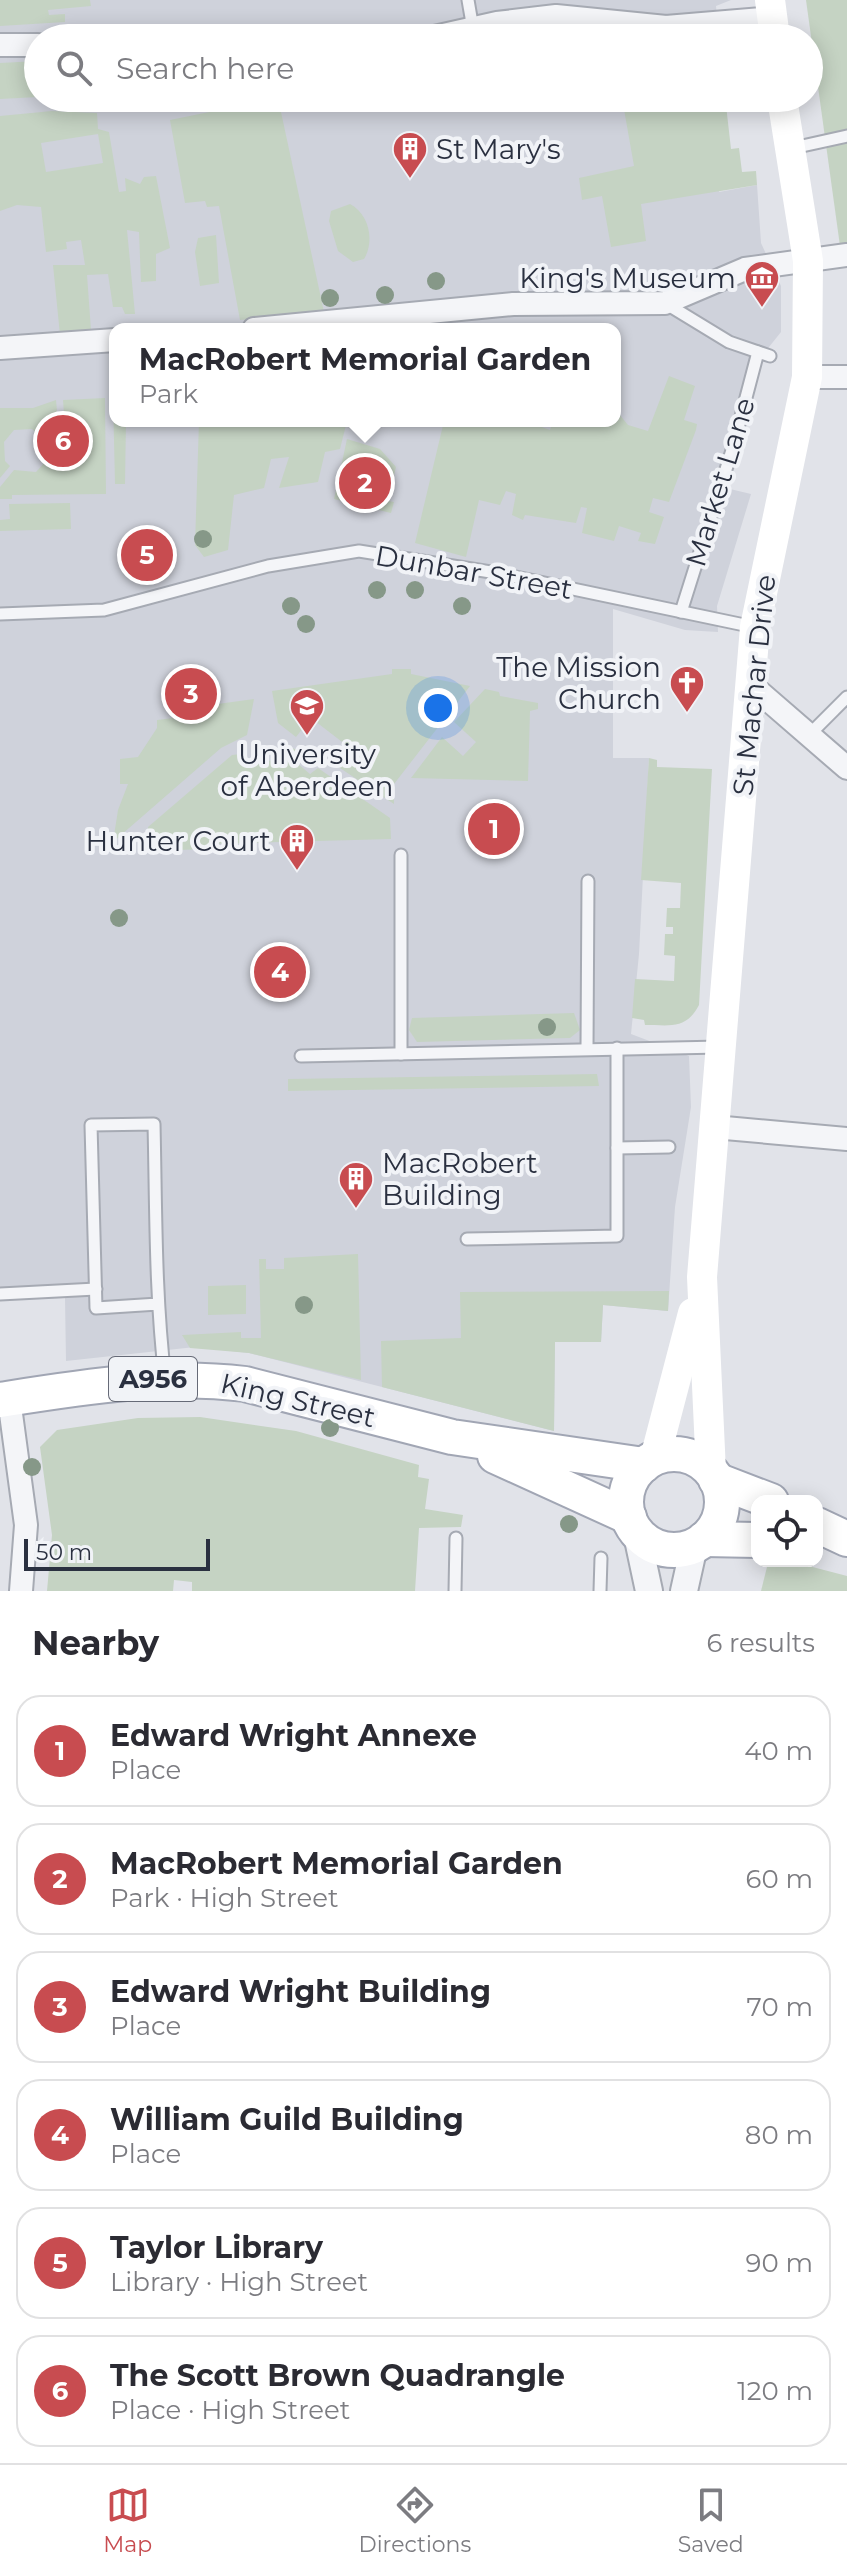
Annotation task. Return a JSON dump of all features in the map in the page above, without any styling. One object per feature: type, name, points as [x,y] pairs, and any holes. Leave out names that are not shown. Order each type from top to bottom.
[{"type":"main road","name":"St Machar Drive","points":[[714,1476],[702,1277],[750,684],[755,627],[807,377],[808,261],[784,112]]},
{"type":"main road","name":"St Machar Drive","points":[[650,1462],[702,1277]]},
{"type":"main road","name":"King Street","points":[[4,1399],[165,1378],[245,1384],[452,1437],[650,1462]]},
{"type":"main road","name":"King Street","points":[[452,1437],[632,1524]]},
{"type":"main road","name":"A956","points":[[650,1462],[686,1456],[714,1476],[757,1495]]},
{"type":"main road","points":[[632,1524],[628,1489],[650,1462]]},
{"type":"main road","points":[[699,1542],[721,1512],[721,1495],[714,1476]]},
{"type":"main road","name":"A956","points":[[632,1524],[662,1548],[699,1542],[751,1540]]},
{"type":"street","points":[[505,24],[556,16],[621,24]]},
{"type":"street","points":[[739,24],[772,19]]},
{"type":"street","points":[[0,45],[24,45]]},
{"type":"street","points":[[316,323],[513,304],[665,303],[745,269],[847,255]]},
{"type":"street","points":[[0,348],[109,340]]},
{"type":"street","points":[[807,377],[847,377]]},
{"type":"street","points":[[750,684],[847,768]]},
{"type":"street","points":[[714,1127],[847,1139]]},
{"type":"street","points":[[4,1399],[26,1525],[21,1591]]},
{"type":"street","points":[[632,1524],[649,1591]]},
{"type":"street","points":[[684,1591],[699,1542]]},
{"type":"lane","points":[[468,0],[472,24]]},
{"type":"lane","points":[[789,148],[847,136]]},
{"type":"lane","points":[[665,303],[729,342],[770,356]]},
{"type":"lane","name":"Market Lane","points":[[681,612],[733,447],[758,352]]},
{"type":"lane","name":"Dunbar Street","points":[[0,614],[101,610],[268,566],[359,551],[437,561],[755,627]]},
{"type":"lane","points":[[809,735],[847,697]]},
{"type":"lane","points":[[401,855],[401,1054]]},
{"type":"lane","points":[[587,1048],[588,881]]},
{"type":"lane","points":[[301,1056],[720,1047]]},
{"type":"lane","points":[[467,1239],[617,1236],[617,1048]]},
{"type":"lane","points":[[158,1304],[96,1308],[91,1125],[154,1124],[158,1304],[165,1378]]},
{"type":"lane","points":[[617,1148],[669,1147]]},
{"type":"lane","points":[[0,1294],[96,1289]]},
{"type":"lane","points":[[455,1591],[456,1538]]},
{"type":"lane","points":[[600,1591],[601,1558]]},
{"type":"shaded area","name":"University of Aberdeen","points":[[0,0],[731,0],[716,6],[718,24],[24,24],[24,112],[708,112],[719,192],[757,185],[761,243],[781,286],[781,332],[757,362],[729,480],[730,489],[751,494],[717,606],[718,632],[685,630],[613,609],[613,758],[649,758],[639,954],[631,1034],[689,1056],[691,1107],[675,1207],[668,1311],[603,1305],[601,1342],[555,1342],[554,1431],[249,1353],[195,1347],[66,1361],[65,1298],[0,1300]]},
{"type":"green space","points":[[0,0],[90,0],[91,6],[48,10],[49,15],[65,14],[65,22],[0,26]]},
{"type":"green space","points":[[806,0],[847,0],[847,244],[840,246],[821,112],[823,24],[809,24]]},
{"type":"green space","points":[[24,62],[24,98],[0,99],[0,63]]},
{"type":"green space","points":[[42,112],[97,113],[98,129],[109,132],[119,192],[126,191],[125,178],[140,184],[144,177],[156,176],[170,248],[156,254],[156,281],[141,282],[139,232],[127,230],[135,314],[125,314],[122,307],[113,307],[108,274],[87,275],[91,330],[60,335],[53,265],[85,265],[81,240],[66,242],[67,249],[46,252],[41,207],[17,205],[0,211],[0,116]],"holes":[[[98,134],[103,163],[46,172],[41,143]]]},
{"type":"green space","points":[[209,112],[281,112],[324,312],[240,320],[219,206],[207,207],[205,201],[185,203],[170,120]]},
{"type":"green space","points":[[624,112],[727,112],[731,149],[739,148],[742,172],[756,171],[757,185],[641,204],[646,241],[611,247],[602,196],[582,200],[579,178],[634,166]]},
{"type":"green space","points":[[350,204],[362,214],[369,236],[364,259],[353,262],[338,251],[329,221],[331,211]]},
{"type":"green space","points":[[216,235],[219,283],[200,286],[195,252],[198,238]]},
{"type":"green space","points":[[669,376],[695,386],[684,420],[697,424],[696,430],[669,502],[653,498],[649,512],[664,517],[655,544],[638,541],[641,533],[619,526],[614,541],[582,533],[587,508],[581,507],[576,523],[525,515],[523,520],[512,515],[516,494],[506,491],[500,505],[479,500],[466,557],[415,543],[443,427],[542,427],[550,430],[551,427],[621,427],[621,416],[628,425],[648,431]]},
{"type":"green space","points":[[105,398],[106,494],[12,495],[12,499],[0,499],[0,487],[14,470],[36,472],[47,460],[47,442],[42,437],[64,414],[63,400]]},
{"type":"green space","points":[[56,400],[57,411],[37,433],[32,429],[14,430],[4,442],[5,461],[10,466],[0,478],[0,408],[33,408]]},
{"type":"green space","points":[[114,427],[126,427],[125,484],[115,484]]},
{"type":"green space","points":[[199,427],[346,427],[340,449],[325,452],[318,482],[279,488],[289,457],[271,459],[264,488],[234,495],[228,550],[204,557],[195,545]]},
{"type":"green space","points":[[347,439],[380,449],[396,467],[388,501],[394,502],[391,513],[334,499]]},
{"type":"green space","points":[[70,503],[71,529],[0,531],[0,520],[10,519],[9,504]]},
{"type":"green space","points":[[392,669],[411,669],[411,674],[470,686],[394,784],[394,804],[337,766],[350,748],[311,718],[296,737],[278,723],[272,691],[392,674]]},
{"type":"green space","points":[[485,689],[499,692],[500,696],[538,703],[538,709],[530,711],[528,781],[411,778],[442,737],[463,756],[476,742],[454,722]]},
{"type":"green space","points":[[254,699],[247,735],[221,748],[113,842],[118,810],[128,784],[120,784],[120,759],[138,757],[157,728],[157,720],[197,715],[196,707]]},
{"type":"green space","points":[[285,745],[297,750],[291,758],[310,774],[318,768],[390,818],[391,839],[209,844],[209,849],[146,851],[148,827],[232,755],[241,754],[242,764],[285,759]]},
{"type":"green space","points":[[649,758],[657,760],[657,767],[712,769],[699,1005],[689,1019],[670,1025],[645,1025],[644,1020],[632,1018],[635,979],[674,981],[675,956],[664,955],[665,934],[673,934],[673,927],[666,927],[667,908],[680,908],[681,883],[641,880]]},
{"type":"green space","points":[[574,1013],[580,1030],[570,1038],[417,1042],[409,1030],[412,1018]]},
{"type":"green space","points":[[597,1074],[599,1086],[288,1091],[288,1079]]},
{"type":"green space","points":[[358,1254],[361,1380],[249,1353],[190,1348],[182,1335],[241,1332],[241,1338],[261,1338],[259,1259],[266,1259],[266,1269],[284,1269],[284,1258]]},
{"type":"green space","points":[[246,1285],[246,1314],[208,1315],[208,1286]]},
{"type":"green space","points":[[669,1291],[668,1311],[603,1305],[601,1342],[555,1342],[554,1431],[382,1387],[381,1341],[461,1338],[460,1292]]},
{"type":"green space","points":[[200,1417],[296,1431],[419,1465],[418,1477],[429,1479],[425,1509],[463,1515],[461,1527],[419,1528],[415,1591],[192,1591],[192,1582],[174,1580],[173,1591],[47,1591],[52,1535],[40,1447],[57,1430],[138,1418]]},
{"type":"green space","points":[[767,1567],[813,1567],[847,1576],[847,1591],[761,1591]]},
{"type":"place","name":"St Mary's","points":[[410,180]]},
{"type":"place","name":"King's Museum","points":[[762,309]]},
{"type":"place","name":"The Scott Brown Quadrangle","points":[[63,441]]},
{"type":"place","name":"MacRobert Memorial Garden","points":[[365,483]]},
{"type":"place","name":"Taylor Library","points":[[147,555]]},
{"type":"place","name":"Edward Wright Building","points":[[191,694]]},
{"type":"place","name":"The Mission Church","points":[[687,714]]},
{"type":"place","name":"University of Aberdeen","points":[[307,737]]},
{"type":"place","name":"Edward Wright Annexe","points":[[494,829]]},
{"type":"place","name":"Hunter Court","points":[[297,872]]},
{"type":"place","name":"William Guild Building","points":[[280,972]]},
{"type":"place","name":"MacRobert Building","points":[[356,1210]]}]
